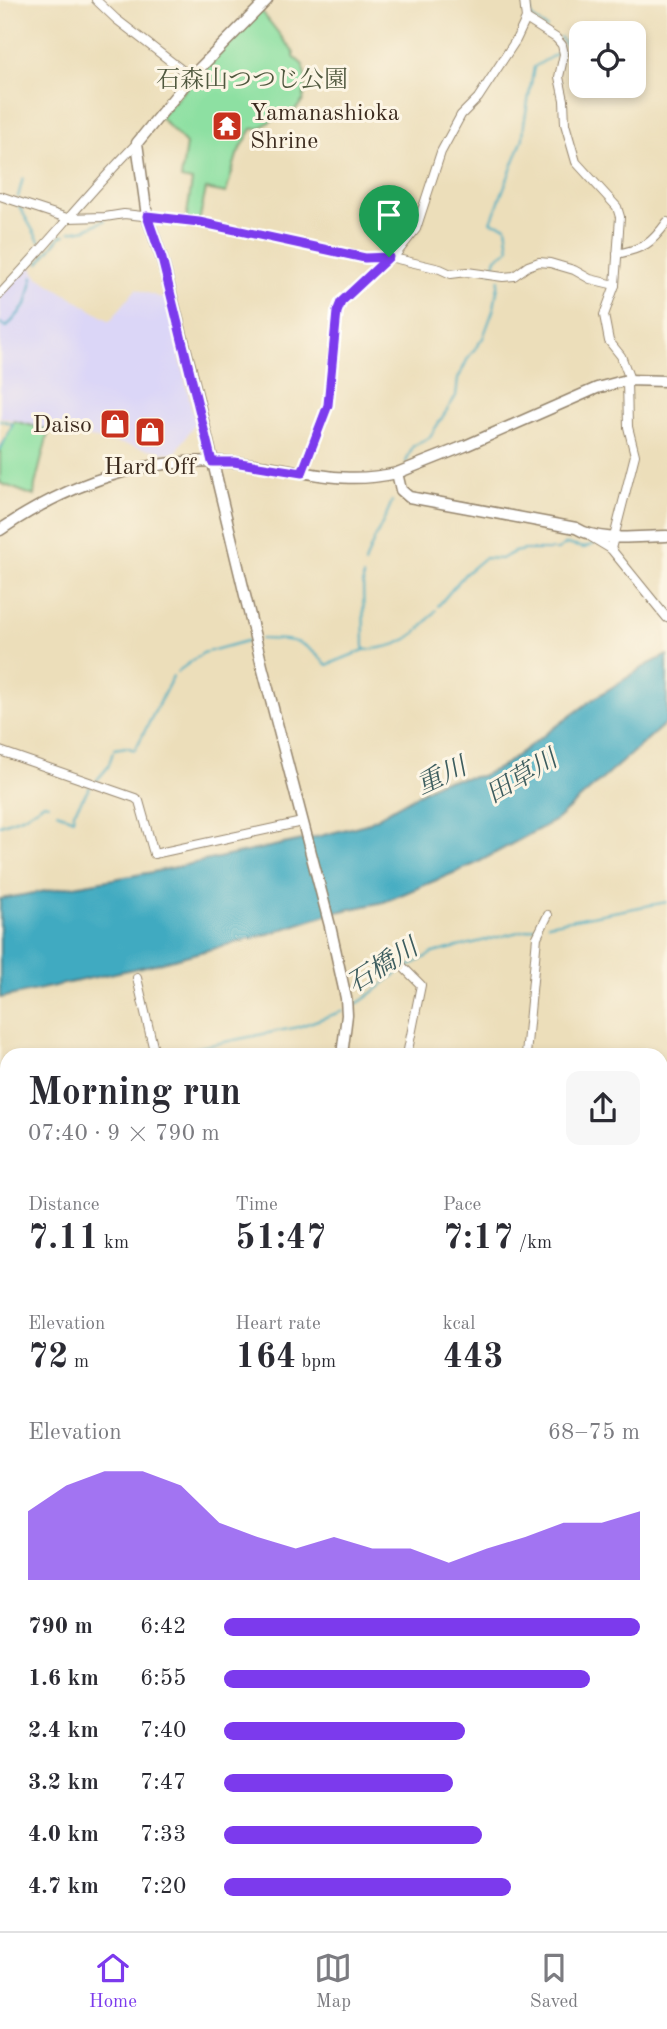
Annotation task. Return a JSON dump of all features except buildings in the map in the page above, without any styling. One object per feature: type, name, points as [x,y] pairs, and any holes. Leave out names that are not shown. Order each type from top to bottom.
[{"type":"street","points":[[96,0],[116,19],[191,77]]},
{"type":"street","points":[[0,294],[137,143],[191,77],[267,0]]},
{"type":"street","points":[[302,473],[328,405],[337,312],[341,302],[389,257],[397,253],[419,223],[442,152],[461,115],[478,97],[507,56],[526,19],[524,0]]},
{"type":"street","points":[[526,19],[556,38],[562,45],[564,54],[559,77],[564,100],[566,134],[576,162],[617,207],[620,217],[615,285],[604,315],[609,341],[626,366],[629,377],[628,428],[635,455],[611,549]]},
{"type":"street","points":[[137,143],[147,216],[162,259],[330,926],[346,998],[343,1048]]},
{"type":"street","points":[[0,196],[67,218],[124,214],[199,222],[365,258],[389,257],[451,274],[467,272],[514,276],[539,262],[574,270],[590,279],[615,285]]},
{"type":"street","points":[[617,254],[646,246],[667,222]]},
{"type":"street","points":[[0,530],[39,504],[105,476],[162,464],[234,462],[342,479],[363,479],[397,473],[597,388],[627,380],[667,381]]},
{"type":"street","points":[[397,473],[401,489],[409,497],[576,527],[611,549],[667,618]]},
{"type":"street","points":[[586,534],[667,536]]},
{"type":"street","points":[[0,751],[135,798],[139,801],[154,855],[302,822]]},
{"type":"street","points":[[527,1048],[537,937],[548,915]]},
{"type":"street","points":[[399,963],[421,985],[408,1048]]},
{"type":"street","points":[[137,978],[154,1048]]},
{"type":"shaded area","points":[[29,264],[38,277],[110,321],[136,289],[167,300],[195,423],[175,454],[49,430],[0,417],[0,294]]},
{"type":"green space","name":"石森山つつじ公園","points":[[259,8],[294,53],[294,57],[303,65],[306,81],[303,101],[295,110],[282,114],[260,128],[252,129],[237,155],[226,193],[206,189],[199,222],[186,221],[192,181],[181,179],[186,144],[160,117]]},
{"type":"green space","points":[[14,421],[49,430],[34,496],[0,483],[0,450]]},
{"type":"water","name":"田草川","points":[[667,655],[667,722],[556,820],[475,864],[384,902],[332,913],[265,935],[151,965],[0,998],[0,899],[153,872],[366,824],[441,781],[481,776],[501,767],[592,700]]},
{"type":"waterway","points":[[531,5],[531,17],[547,28]]},
{"type":"waterway","points":[[560,37],[569,50]]},
{"type":"waterway","points":[[492,272],[496,258],[509,249],[506,226],[491,222],[523,138],[534,67],[561,51]]},
{"type":"waterway","points":[[18,197],[23,178]]},
{"type":"waterway","points":[[19,206],[39,241]]},
{"type":"waterway","points":[[70,232],[86,229],[105,220]]},
{"type":"waterway","points":[[39,263],[61,236],[65,235]]},
{"type":"waterway","points":[[0,323],[7,327],[26,305],[33,277]]},
{"type":"waterway","points":[[406,462],[413,446],[429,438],[456,396],[458,379],[468,358],[483,338],[494,308],[499,280]]},
{"type":"waterway","points":[[0,420],[13,424],[0,450]]},
{"type":"waterway","points":[[365,564],[392,501]]},
{"type":"waterway","points":[[438,606],[465,574],[484,558],[501,559],[524,550],[558,550],[566,544],[584,548],[594,544]]},
{"type":"waterway","points":[[261,639],[297,642],[311,650],[327,665],[364,650],[363,576]]},
{"type":"waterway","points":[[364,650],[388,647],[405,640],[436,610]]},
{"type":"waterway","points":[[177,672],[203,653],[250,640]]},
{"type":"waterway","points":[[114,749],[126,747],[135,750],[173,676]]},
{"type":"waterway","points":[[97,780],[108,767],[113,752]]},
{"type":"waterway","points":[[57,812],[73,819],[74,812],[90,787]]},
{"type":"waterway","points":[[0,825],[24,816],[44,803],[48,804]]},
{"type":"waterway","name":"石橋川","points":[[548,924],[667,902]]},
{"type":"waterway","name":"石橋川","points":[[408,967],[433,953],[539,927]]},
{"type":"waterway","name":"石橋川","points":[[351,1007],[403,970]]},
{"type":"waterway","name":"石橋川","points":[[194,1048],[298,1027],[343,1011]]},
{"type":"place","name":"Yamanashioka Shrine","points":[[227,126]]},
{"type":"place","name":"Daiso","points":[[115,424]]},
{"type":"place","name":"Hard Off","points":[[150,432]]},
{"type":"route","points":[[147,216],[199,222],[365,258],[389,257],[341,302],[337,312],[328,405],[302,473],[260,465],[212,462],[162,259],[147,216]]},
{"type":"water label","name":"重川","points":[[441,775]]}]
